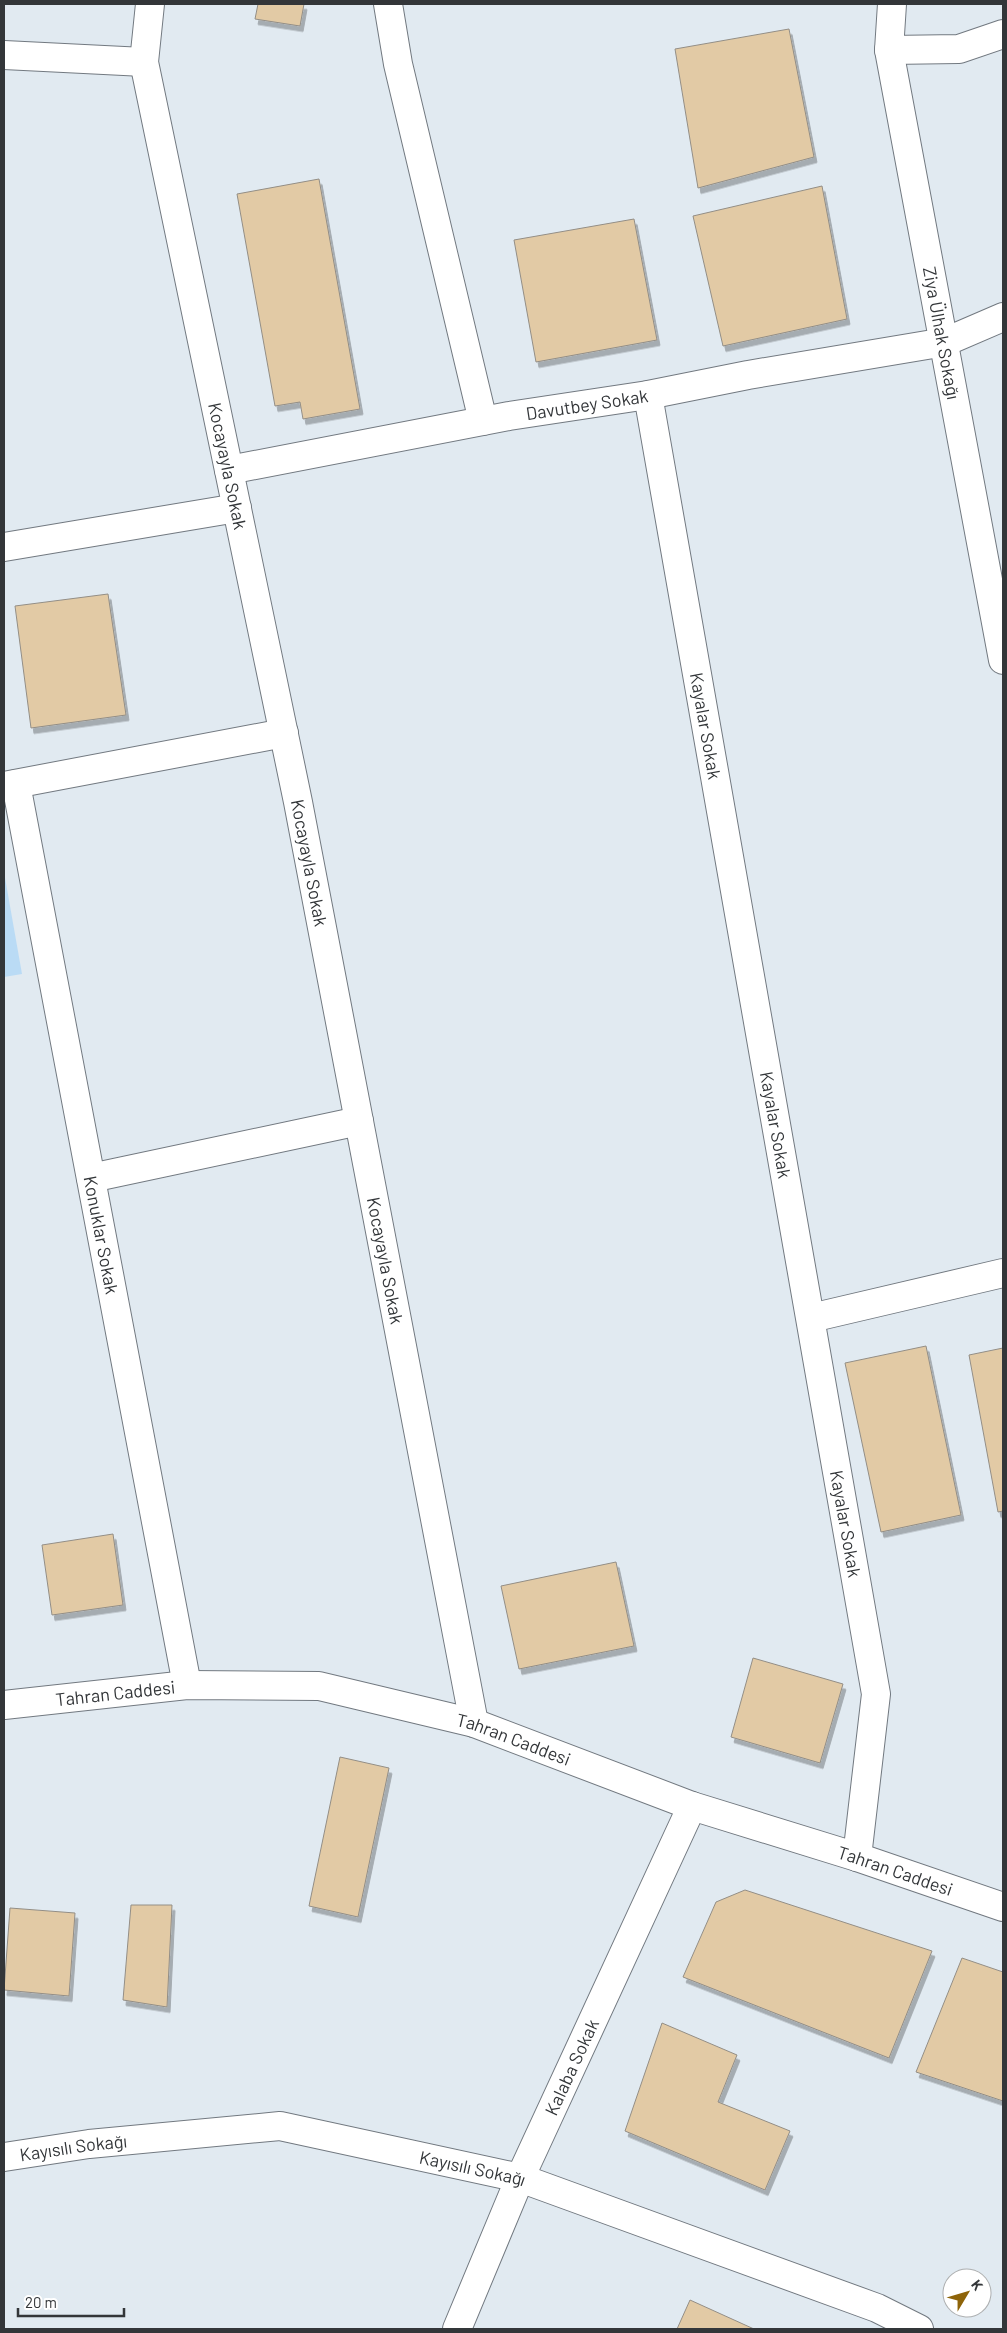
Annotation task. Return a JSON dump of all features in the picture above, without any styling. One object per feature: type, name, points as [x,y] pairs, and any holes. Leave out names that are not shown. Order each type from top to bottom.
[{"type":"street","name":"Kocayayla Sokak","points":[[150,4],[144,62],[284,733],[474,1723]]},
{"type":"street","points":[[388,4],[398,64],[483,420]]},
{"type":"street","points":[[874,4],[889,50],[959,49],[1003,34]]},
{"type":"street","name":"Ziya Ülhak Sokağı","points":[[892,4],[889,50],[1003,660]]},
{"type":"street","points":[[4,56],[144,62]]},
{"type":"street","name":"Davutbey Sokak","points":[[229,470],[483,420],[648,395],[748,375],[945,342],[1003,317]]},
{"type":"street","name":"Kayalar Sokak","points":[[648,395],[876,1694],[856,1857]]},
{"type":"street","points":[[4,548],[237,508]]},
{"type":"street","points":[[10,785],[284,733]]},
{"type":"street","name":"Konuklar Sokak","points":[[10,785],[91,1178],[187,1685]]},
{"type":"street","points":[[91,1178],[358,1121]]},
{"type":"street","points":[[811,1318],[1003,1273]]},
{"type":"street","name":"Tahran Caddesi","points":[[4,1705],[187,1685],[319,1686],[474,1723],[692,1806],[856,1857],[1003,1907]]},
{"type":"street","name":"Kalaba Sokak","points":[[458,2329],[520,2178],[692,1806]]},
{"type":"street","name":"Kayısılı Sokağı","points":[[4,2157],[89,2144],[280,2126],[520,2178],[877,2308],[919,2329]]},
{"type":"shaded area","points":[[4,872],[22,974],[4,977]]},
{"type":"building","points":[[258,4],[304,4],[300,26],[255,19]]},
{"type":"building","points":[[789,29],[814,157],[698,188],[675,49]]},
{"type":"building","points":[[319,179],[360,409],[303,419],[300,402],[275,406],[237,194]]},
{"type":"building","points":[[822,186],[847,319],[723,346],[693,216]]},
{"type":"building","points":[[634,219],[657,340],[536,362],[514,240]]},
{"type":"building","points":[[108,594],[126,715],[31,728],[15,606]]},
{"type":"building","points":[[926,1346],[961,1515],[881,1532],[845,1363]]},
{"type":"building","points":[[1003,1348],[1003,1511],[998,1512],[969,1355]]},
{"type":"building","points":[[113,1534],[123,1605],[52,1615],[42,1545]]},
{"type":"building","points":[[616,1562],[634,1646],[519,1669],[501,1586]]},
{"type":"building","points":[[753,1658],[843,1684],[820,1763],[731,1737]]},
{"type":"building","points":[[340,1757],[389,1768],[358,1917],[309,1906]]},
{"type":"building","points":[[745,1890],[932,1951],[889,2058],[683,1977],[716,1902]]},
{"type":"building","points":[[131,1905],[172,1905],[167,2007],[123,2000]]},
{"type":"building","points":[[10,1908],[75,1913],[69,1996],[4,1990]]},
{"type":"building","points":[[962,1958],[1003,1972],[1003,2101],[916,2072]]},
{"type":"building","points":[[662,2023],[737,2055],[718,2102],[790,2131],[765,2190],[625,2131]]},
{"type":"building","points":[[690,2300],[754,2329],[677,2329]]}]
